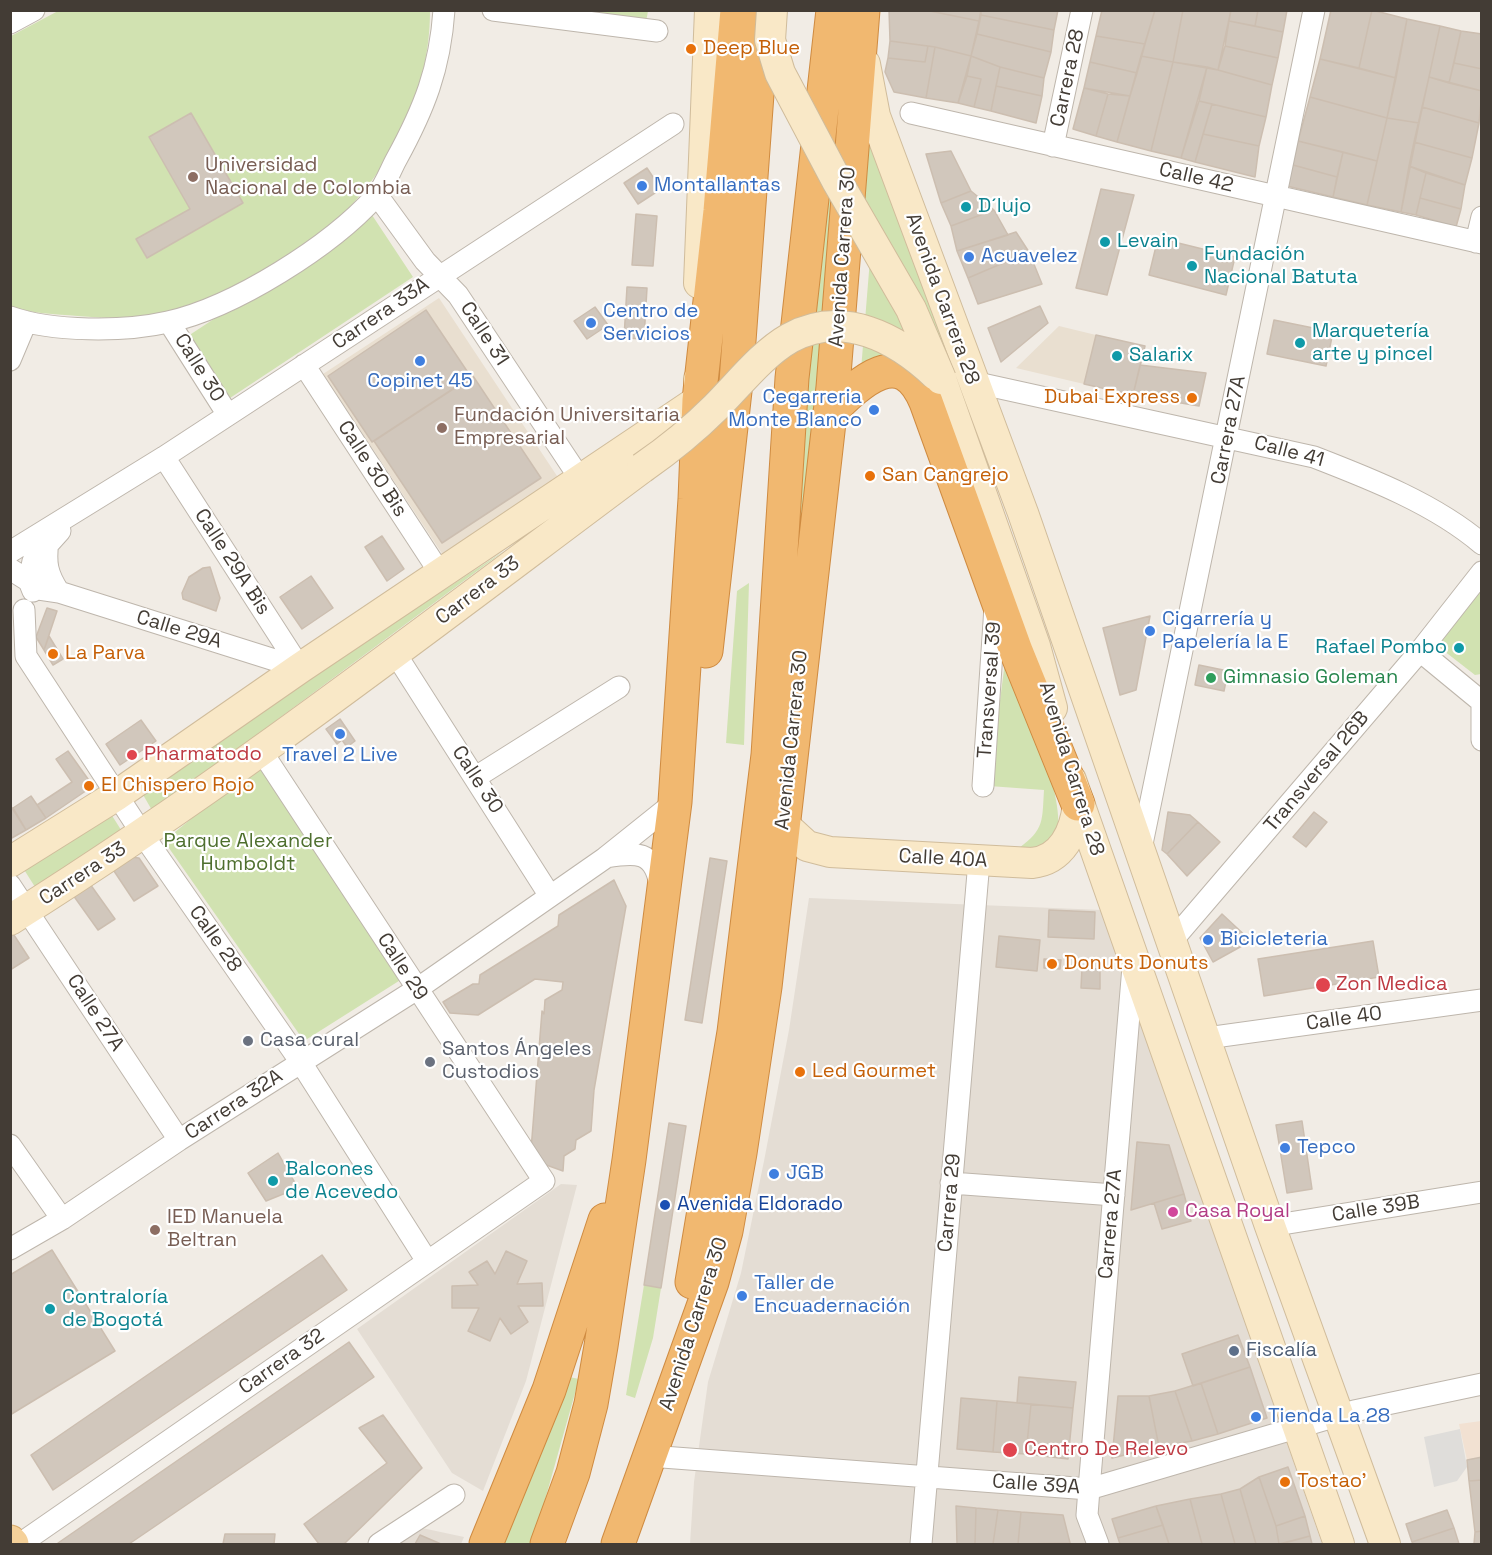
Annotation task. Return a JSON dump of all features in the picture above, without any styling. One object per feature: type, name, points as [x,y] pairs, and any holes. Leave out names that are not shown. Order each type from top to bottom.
[{"type":"highway","points":[[547,1545],[573,1473],[591,1404],[629,1160],[675,802],[695,500],[699,400],[720,211],[737,10]]},
{"type":"highway","points":[[675,802],[699,713],[722,515],[738,350],[763,10]]},
{"type":"highway","name":"Avenida Carrera 30","points":[[649,1456],[691,1285],[734,1032],[768,754],[792,378],[833,10]]},
{"type":"highway","name":"Avenida Carrera 30","points":[[618,1545],[701,1318],[726,1231],[740,1153],[763,998],[830,412],[862,22]]},
{"type":"highway","points":[[830,412],[873,374],[898,371],[915,381],[926,402],[996,595],[1078,804]]},
{"type":"highway","points":[[768,754],[809,586]]},
{"type":"highway","points":[[486,1545],[549,1390],[596,1243],[629,1160]]},
{"type":"main road","points":[[699,400],[700,212],[710,10]]},
{"type":"main road","name":"Avenida Carrera 28","points":[[772,10],[770,40],[780,73],[837,181],[911,309],[963,438],[1035,646],[1078,804],[1300,1427],[1339,1545]]},
{"type":"main road","name":"Avenida Carrera 28","points":[[862,22],[875,116],[1023,513],[1207,1038],[1270,1226],[1385,1545]]},
{"type":"main road","name":"Carrera 33","points":[[16,905],[143,835],[262,752],[689,433],[771,353],[790,338],[816,328],[852,327],[901,345],[941,379]]},
{"type":"main road","name":"Carrera 33","points":[[10,862],[117,795],[300,668],[699,400]]},
{"type":"main road","name":"Calle 40A","points":[[783,824],[802,842],[816,850],[1015,863],[1048,860],[1059,851],[1072,831],[1078,804]]},
{"type":"street","points":[[10,24],[34,10]]},
{"type":"street","points":[[10,360],[18,320],[96,328],[169,322],[222,302],[278,273],[336,232],[377,195],[423,108],[439,62],[444,10]]},
{"type":"street","points":[[493,10],[657,31]]},
{"type":"street","name":"Carrera 28","points":[[1053,146],[1082,10]]},
{"type":"street","name":"Carrera 27A","points":[[1141,849],[1228,436],[1314,10]]},
{"type":"street","name":"Calle 42","points":[[911,113],[1479,243]]},
{"type":"street","name":"Carrera 33A","points":[[10,552],[164,457],[673,124]]},
{"type":"street","name":"Calle 31","points":[[377,195],[425,261],[458,295],[581,480]]},
{"type":"street","points":[[1479,243],[1482,217]]},
{"type":"street","name":"Calle 30","points":[[169,322],[228,415]]},
{"type":"street","name":"Calle 30 Bis","points":[[304,365],[440,573]]},
{"type":"street","name":"Calle 41","points":[[973,382],[1228,436],[1314,457],[1358,474],[1413,500],[1467,532],[1482,544]]},
{"type":"street","name":"Calle 29A Bis","points":[[164,457],[300,668]]},
{"type":"street","name":"Carrera 33A","points":[[17,612],[32,600],[33,561],[48,542],[89,504]]},
{"type":"street","points":[[48,542],[45,559],[48,575],[59,592]]},
{"type":"street","points":[[10,569],[31,584]]},
{"type":"street","name":"Transversal 26B","points":[[1172,942],[1420,651],[1482,572]]},
{"type":"street","name":"Calle 29A","points":[[31,584],[300,668]]},
{"type":"street","name":"Transversal 39","points":[[983,786],[996,595]]},
{"type":"street","name":"Calle 28","points":[[17,612],[26,656],[143,835],[300,1061],[427,1261]]},
{"type":"street","points":[[1420,651],[1482,703],[1482,740]]},
{"type":"street","name":"Calle 30","points":[[402,664],[550,896]]},
{"type":"street","points":[[476,777],[619,687]]},
{"type":"street","name":"Calle 29","points":[[262,752],[544,1181]]},
{"type":"street","name":"Carrera 32A","points":[[10,1250],[62,1219],[300,1061],[417,989],[605,858],[675,802]]},
{"type":"street","name":"Carrera 32A","points":[[605,858],[628,854],[640,855],[650,860],[658,875],[662,901]]},
{"type":"street","name":"Carrera 29","points":[[921,1545],[979,861]]},
{"type":"street","name":"Calle 27A","points":[[16,905],[179,1140]]},
{"type":"street","name":"Carrera 27A","points":[[1098,1545],[1087,1515],[1133,960]]},
{"type":"street","name":"Calle 40","points":[[1207,1038],[1482,1000]]},
{"type":"street","points":[[10,1145],[62,1219]]},
{"type":"street","name":"Carrera 32","points":[[20,1545],[544,1181]]},
{"type":"street","points":[[951,1183],[1114,1195]]},
{"type":"street","name":"Calle 39B","points":[[1270,1226],[1482,1192]]},
{"type":"street","name":"Calle 39A","points":[[649,1456],[1089,1489],[1340,1415],[1425,1394],[1482,1384]]},
{"type":"street","points":[[379,1545],[454,1495]]},
{"type":"shaded area","name":"Fundación Universitaria Empresarial","points":[[439,298],[561,482],[445,558],[323,374]]},
{"type":"shaded area","points":[[1059,326],[1096,335],[1084,384],[1016,368]]},
{"type":"shaded area","points":[[809,898],[1102,910],[1322,1544],[690,1544],[694,1482],[708,1382],[741,1273],[789,1030]]},
{"type":"shaded area","points":[[561,1184],[577,1185],[526,1381],[483,1491],[452,1473],[357,1329]]},
{"type":"shaded area","points":[[1481,1421],[1481,1457],[1467,1460],[1459,1424]]},
{"type":"shaded area","points":[[1460,1429],[1467,1467],[1457,1481],[1434,1487],[1424,1437]]},
{"type":"shaded area","points":[[422,1528],[464,1537],[461,1544],[398,1544]]},
{"type":"green space","name":"Universidad Nacional de Colombia","points":[[58,11],[430,11],[423,73],[414,103],[387,159],[349,208],[313,240],[220,294],[193,306],[154,316],[132,318],[44,313],[11,306],[11,36]],"holes":[[[191,113],[243,203],[146,257],[136,239],[190,209],[149,137]]]},
{"type":"green space","points":[[577,11],[648,11],[646,22]]},
{"type":"green space","points":[[866,130],[946,349],[912,365],[861,370],[870,259],[857,239]]},
{"type":"green space","points":[[838,132],[821,369],[795,581],[795,422],[828,133]]},
{"type":"green space","points":[[372,215],[413,277],[230,398],[188,336]]},
{"type":"green space","points":[[504,551],[153,812],[142,793],[239,724]]},
{"type":"green space","points":[[749,583],[744,745],[726,743],[737,591]]},
{"type":"green space","points":[[1481,583],[1481,674],[1475,675],[1439,647],[1440,636]]},
{"type":"green space","points":[[1006,654],[1042,747],[1056,799],[1058,821],[1056,838],[1040,854],[1019,848],[1038,829],[1043,809],[1044,790],[989,786]]},
{"type":"green space","name":"Parque Alexander Humboldt","points":[[262,761],[402,979],[304,1041],[164,841]]},
{"type":"green space","points":[[111,814],[123,833],[35,887],[23,868]]},
{"type":"green space","points":[[644,1285],[661,1288],[653,1338],[635,1398],[626,1395]]},
{"type":"green space","points":[[569,1377],[579,1379],[541,1514],[530,1544],[499,1544]]},
{"type":"building","points":[[889,10],[925,10],[979,21],[971,56],[935,47],[890,41]]},
{"type":"building","points":[[925,10],[981,10],[979,21]]},
{"type":"building","points":[[981,10],[1058,10],[1054,30],[981,15]]},
{"type":"building","points":[[1102,10],[1155,10],[1145,44],[1096,36]]},
{"type":"building","points":[[1155,10],[1183,10],[1173,62],[1141,56]]},
{"type":"building","points":[[1183,10],[1231,10],[1218,70],[1173,62]]},
{"type":"building","points":[[1231,10],[1258,10],[1255,26],[1229,21]]},
{"type":"building","points":[[1258,10],[1287,10],[1283,32],[1255,26]]},
{"type":"building","points":[[1331,10],[1372,10],[1359,68],[1320,59]]},
{"type":"building","points":[[1372,10],[1407,19],[1396,78],[1359,68]]},
{"type":"building","points":[[981,15],[1054,30],[1051,52],[977,34]]},
{"type":"building","points":[[1407,19],[1440,26],[1419,123],[1387,118]]},
{"type":"building","points":[[1229,21],[1283,32],[1278,58],[1225,46]]},
{"type":"building","points":[[1440,26],[1461,31],[1449,83],[1429,77]]},
{"type":"building","points":[[1461,31],[1482,34],[1482,69],[1454,63]]},
{"type":"building","points":[[977,34],[1051,52],[1044,78],[1000,67],[971,56]]},
{"type":"building","points":[[1096,36],[1145,44],[1137,73],[1090,62]]},
{"type":"building","points":[[890,41],[928,46],[925,62],[888,58]]},
{"type":"building","points":[[928,46],[935,47],[926,98],[894,92],[885,72],[888,58],[925,62]]},
{"type":"building","points":[[1225,46],[1278,58],[1272,85],[1218,70]]},
{"type":"building","points":[[935,47],[971,56],[958,103],[926,98]]},
{"type":"building","points":[[971,56],[1000,67],[991,111],[974,107],[981,79],[967,76]]},
{"type":"building","points":[[1141,56],[1173,62],[1151,151],[1117,142]]},
{"type":"building","points":[[1320,59],[1396,78],[1387,118],[1310,97]]},
{"type":"building","points":[[1090,62],[1137,73],[1130,96],[1084,88]]},
{"type":"building","points":[[1173,62],[1207,67],[1181,158],[1151,151]]},
{"type":"building","points":[[1454,63],[1482,69],[1482,91],[1449,83]]},
{"type":"building","points":[[1000,67],[1044,78],[1042,96],[996,86]]},
{"type":"building","points":[[1207,67],[1272,85],[1266,117],[1199,101]]},
{"type":"building","points":[[967,76],[981,79],[974,107],[958,103]]},
{"type":"building","points":[[1429,77],[1482,91],[1479,123],[1422,107]]},
{"type":"building","points":[[996,86],[1042,96],[1036,123],[991,111]]},
{"type":"building","points":[[1084,88],[1108,94],[1096,136],[1073,129]]},
{"type":"building","points":[[1108,94],[1130,96],[1117,142],[1096,136]]},
{"type":"building","points":[[1310,97],[1387,118],[1377,161],[1298,141]]},
{"type":"building","points":[[1199,101],[1212,104],[1195,162],[1181,158]]},
{"type":"building","points":[[1212,104],[1266,117],[1259,146],[1203,134]]},
{"type":"building","points":[[1422,107],[1479,123],[1472,158],[1414,142]]},
{"type":"building","points":[[191,113],[243,203],[147,258],[136,239],[190,209],[149,137]]},
{"type":"building","points":[[1387,118],[1419,123],[1401,212],[1367,205]]},
{"type":"building","points":[[1203,134],[1259,146],[1255,177],[1195,162]]},
{"type":"building","points":[[1298,141],[1343,152],[1337,177],[1293,165]]},
{"type":"building","points":[[1414,142],[1472,158],[1465,185],[1409,166]]},
{"type":"building","points":[[951,151],[971,191],[941,203],[926,154]]},
{"type":"building","points":[[1343,152],[1377,161],[1367,205],[1333,197]]},
{"type":"building","points":[[1293,165],[1337,177],[1333,197],[1287,186]]},
{"type":"building","points":[[1409,166],[1426,173],[1416,215],[1401,212]]},
{"type":"building","name":"Montallantas","points":[[647,168],[661,189],[638,204],[624,183]]},
{"type":"building","points":[[1426,173],[1465,185],[1461,209],[1420,198]]},
{"type":"building","name":"Levain","points":[[1101,189],[1134,195],[1107,295],[1076,288]]},
{"type":"building","name":"D´lujo","points":[[971,191],[994,210],[951,226],[941,203]]},
{"type":"building","points":[[1420,198],[1461,209],[1456,227],[1416,215]]},
{"type":"building","points":[[994,210],[1008,235],[957,251],[951,226]]},
{"type":"building","points":[[636,214],[657,216],[653,266],[632,265]]},
{"type":"building","points":[[1016,232],[1029,252],[968,278],[957,251]]},
{"type":"building","name":"Fundación Nacional Batuta","points":[[1158,238],[1235,257],[1226,295],[1149,275]]},
{"type":"building","points":[[1029,252],[1042,284],[978,304],[968,278]]},
{"type":"building","points":[[627,287],[647,288],[644,339],[624,338]]},
{"type":"building","points":[[1040,306],[1048,323],[1001,362],[988,328]]},
{"type":"building","name":"Centro de Servicios","points":[[595,307],[608,325],[587,339],[574,321]]},
{"type":"building","points":[[426,310],[471,377],[372,442],[328,376]]},
{"type":"building","name":"Marquetería arte y pincel","points":[[1274,320],[1333,332],[1326,366],[1267,354]]},
{"type":"building","name":"Salarix","points":[[1096,335],[1145,346],[1133,395],[1084,384]]},
{"type":"building","points":[[1140,365],[1206,373],[1199,406],[1133,395]]},
{"type":"building","points":[[473,376],[541,478],[442,543],[374,441]]},
{"type":"building","points":[[382,536],[404,569],[387,581],[365,547]]},
{"type":"building","points":[[210,567],[220,598],[216,611],[183,599],[182,593],[189,577],[203,568]]},
{"type":"building","points":[[311,576],[333,608],[302,629],[280,597]]},
{"type":"building","points":[[47,608],[57,611],[44,650],[36,637]]},
{"type":"building","points":[[1150,616],[1136,690],[1120,695],[1103,628]]},
{"type":"building","name":"La Parva","points":[[49,636],[63,659],[53,665],[44,650]]},
{"type":"building","name":"Gimnasio Goleman","points":[[1199,665],[1228,671],[1224,691],[1195,685]]},
{"type":"building","name":"Travel 2 Live","points":[[340,719],[355,741],[347,747],[342,740],[337,744],[326,729]]},
{"type":"building","points":[[141,720],[156,741],[120,765],[106,744]]},
{"type":"building","points":[[68,751],[93,786],[46,818],[37,805],[72,782],[56,759]]},
{"type":"building","points":[[31,796],[46,818],[26,830],[13,808]]},
{"type":"building","points":[[10,805],[26,830],[10,839]]},
{"type":"building","points":[[1168,812],[1190,815],[1198,822],[1167,854],[1162,850]]},
{"type":"building","points":[[1314,812],[1327,822],[1306,847],[1293,837]]},
{"type":"building","points":[[1198,822],[1220,842],[1187,876],[1167,854]]},
{"type":"building","points":[[129,857],[139,858],[158,886],[134,901],[112,868]]},
{"type":"building","points":[[710,858],[727,861],[702,1023],[685,1020]]},
{"type":"building","points":[[614,880],[626,906],[594,1090],[591,1131],[576,1140],[575,1149],[564,1156],[563,1171],[538,1162],[531,1150],[542,1011],[544,1014],[545,1000],[562,990],[563,982],[535,979],[478,1015],[450,1013],[443,1002],[473,984],[479,984],[480,975],[558,926],[559,915]]},
{"type":"building","points":[[90,884],[115,919],[98,930],[73,895]]},
{"type":"building","points":[[1049,910],[1095,912],[1094,939],[1048,937]]},
{"type":"building","points":[[1222,914],[1251,941],[1213,962],[1200,938]]},
{"type":"building","points":[[12,932],[29,958],[10,970],[10,933]]},
{"type":"building","points":[[999,936],[1040,940],[1037,971],[996,967]]},
{"type":"building","points":[[1373,941],[1379,977],[1264,996],[1258,959]]},
{"type":"building","name":"Donuts Donuts","points":[[1044,959],[1061,960],[1060,969],[1044,968]]},
{"type":"building","points":[[1082,968],[1100,969],[1100,989],[1081,988]]},
{"type":"building","points":[[1302,1121],[1312,1189],[1287,1193],[1276,1125]]},
{"type":"building","name":"Avenida Eldorado","points":[[669,1123],[686,1126],[661,1288],[644,1285]]},
{"type":"building","points":[[1137,1142],[1169,1145],[1184,1194],[1131,1210]]},
{"type":"building","name":"Balcones de Acevedo","points":[[278,1153],[298,1188],[266,1201],[248,1173]]},
{"type":"building","name":"Casa Royal","points":[[1184,1194],[1191,1221],[1162,1229],[1154,1203]]},
{"type":"building","name":"Contraloría de Bogotá","points":[[52,1250],[115,1351],[10,1415],[10,1275]]},
{"type":"building","points":[[506,1251],[527,1261],[517,1284],[542,1283],[543,1306],[518,1306],[528,1322],[511,1334],[500,1318],[490,1341],[468,1331],[479,1308],[452,1308],[452,1286],[478,1285],[469,1272],[487,1261],[495,1274]]},
{"type":"building","points":[[322,1255],[347,1290],[53,1490],[31,1455]]},
{"type":"building","points":[[1238,1335],[1250,1367],[1193,1386],[1182,1354]]},
{"type":"building","points":[[349,1342],[374,1377],[129,1544],[58,1543]]},
{"type":"building","points":[[1250,1367],[1267,1418],[1218,1434],[1201,1383]]},
{"type":"building","points":[[1019,1377],[1076,1382],[1073,1408],[1017,1403]]},
{"type":"building","points":[[1201,1383],[1218,1434],[1192,1441],[1175,1391]]},
{"type":"building","points":[[1175,1391],[1192,1441],[1159,1447],[1149,1396]]},
{"type":"building","points":[[1118,1396],[1149,1396],[1159,1447],[1112,1458]]},
{"type":"building","points":[[961,1398],[997,1401],[993,1452],[957,1449]]},
{"type":"building","points":[[997,1401],[1031,1404],[1026,1454],[993,1452]]},
{"type":"building","points":[[1031,1404],[1073,1408],[1068,1459],[1026,1454]]},
{"type":"building","points":[[383,1415],[422,1468],[344,1544],[319,1544],[304,1524],[387,1463],[359,1428]]},
{"type":"building","points":[[1482,1457],[1482,1480],[1469,1481],[1467,1460]]},
{"type":"building","points":[[1288,1467],[1305,1516],[1276,1526],[1259,1477]]},
{"type":"building","points":[[1259,1477],[1276,1526],[1279,1544],[1256,1544],[1240,1489]]},
{"type":"building","points":[[1482,1480],[1482,1531],[1475,1532],[1469,1481]]},
{"type":"building","points":[[1240,1489],[1256,1544],[1235,1544],[1221,1494]]},
{"type":"building","points":[[1221,1494],[1235,1544],[1202,1544],[1190,1499]]},
{"type":"building","points":[[1190,1499],[1202,1544],[1169,1544],[1156,1506]]},
{"type":"building","points":[[956,1506],[976,1508],[975,1544],[957,1544]]},
{"type":"building","points":[[1156,1506],[1163,1525],[1118,1538],[1112,1519]]},
{"type":"building","points":[[976,1508],[998,1510],[993,1544],[975,1544]]},
{"type":"building","points":[[998,1510],[1021,1512],[1018,1544],[993,1544]]},
{"type":"building","points":[[1447,1510],[1454,1528],[1412,1542],[1406,1524]]},
{"type":"building","points":[[1021,1512],[1063,1515],[1070,1543],[1018,1544]]},
{"type":"building","points":[[1305,1516],[1310,1536],[1279,1544],[1276,1526]]},
{"type":"building","points":[[1163,1525],[1169,1544],[1120,1544],[1118,1538]]},
{"type":"building","points":[[1454,1528],[1459,1544],[1413,1544],[1412,1542]]},
{"type":"building","points":[[1482,1531],[1482,1544],[1474,1544],[1475,1532]]},
{"type":"building","points":[[225,1534],[275,1534],[274,1544],[223,1544]]},
{"type":"building","points":[[420,1535],[441,1544],[415,1544]]},
{"type":"building","points":[[1310,1536],[1312,1544],[1281,1544]]},
{"type":"place","name":"Deep Blue","points":[[691,49]]},
{"type":"place","name":"Universidad Nacional de Colombia","points":[[193,177]]},
{"type":"place","name":"Montallantas","points":[[642,186]]},
{"type":"place","name":"D´lujo","points":[[966,207]]},
{"type":"place","name":"Levain","points":[[1105,242]]},
{"type":"place","name":"Acuavelez","points":[[969,257]]},
{"type":"place","name":"Fundación Nacional Batuta","points":[[1192,266]]},
{"type":"place","name":"Centro de Servicios","points":[[591,323]]},
{"type":"place","name":"Marquetería arte y pincel","points":[[1300,343]]},
{"type":"place","name":"Salarix","points":[[1117,356]]},
{"type":"place","name":"Copinet 45","points":[[420,361]]},
{"type":"place","name":"Dubai Express","points":[[1192,398]]},
{"type":"place","name":"Cegarreria Monte Blanco","points":[[874,410]]},
{"type":"place","name":"Fundación Universitaria Empresarial","points":[[442,428]]},
{"type":"place","name":"San Cangrejo","points":[[870,476]]},
{"type":"place","name":"Cigarrería y Papelería la E","points":[[1150,631]]},
{"type":"place","name":"Rafael Pombo","points":[[1459,648]]},
{"type":"place","name":"La Parva","points":[[53,654]]},
{"type":"place","name":"Gimnasio Goleman","points":[[1211,678]]},
{"type":"place","name":"Travel 2 Live","points":[[340,734]]},
{"type":"place","name":"Pharmatodo","points":[[132,755]]},
{"type":"place","name":"El Chispero Rojo","points":[[89,786]]},
{"type":"place","name":"Bicicleteria","points":[[1208,940]]},
{"type":"place","name":"Donuts Donuts","points":[[1052,964]]},
{"type":"place","name":"Zon Medica","points":[[1323,985]]},
{"type":"place","name":"Casa cural","points":[[248,1041]]},
{"type":"place","name":"Santos Ángeles Custodios","points":[[430,1062]]},
{"type":"place","name":"Led Gourmet","points":[[800,1072]]},
{"type":"place","name":"Tepco","points":[[1285,1148]]},
{"type":"place","name":"JGB","points":[[774,1174]]},
{"type":"place","name":"Balcones de Acevedo","points":[[273,1181]]},
{"type":"place","name":"Avenida Eldorado","points":[[665,1205]]},
{"type":"place","name":"Casa Royal","points":[[1173,1212]]},
{"type":"place","name":"IED Manuela Beltran","points":[[155,1230]]},
{"type":"place","name":"Taller de Encuadernación","points":[[742,1296]]},
{"type":"place","name":"Contraloría de Bogotá","points":[[50,1309]]},
{"type":"place","name":"Fiscalía","points":[[1234,1351]]},
{"type":"place","name":"Tienda La 28","points":[[1256,1417]]},
{"type":"place","name":"Centro De Relevo","points":[[1010,1450]]},
{"type":"place","name":"Tostao’","points":[[1285,1482]]}]
